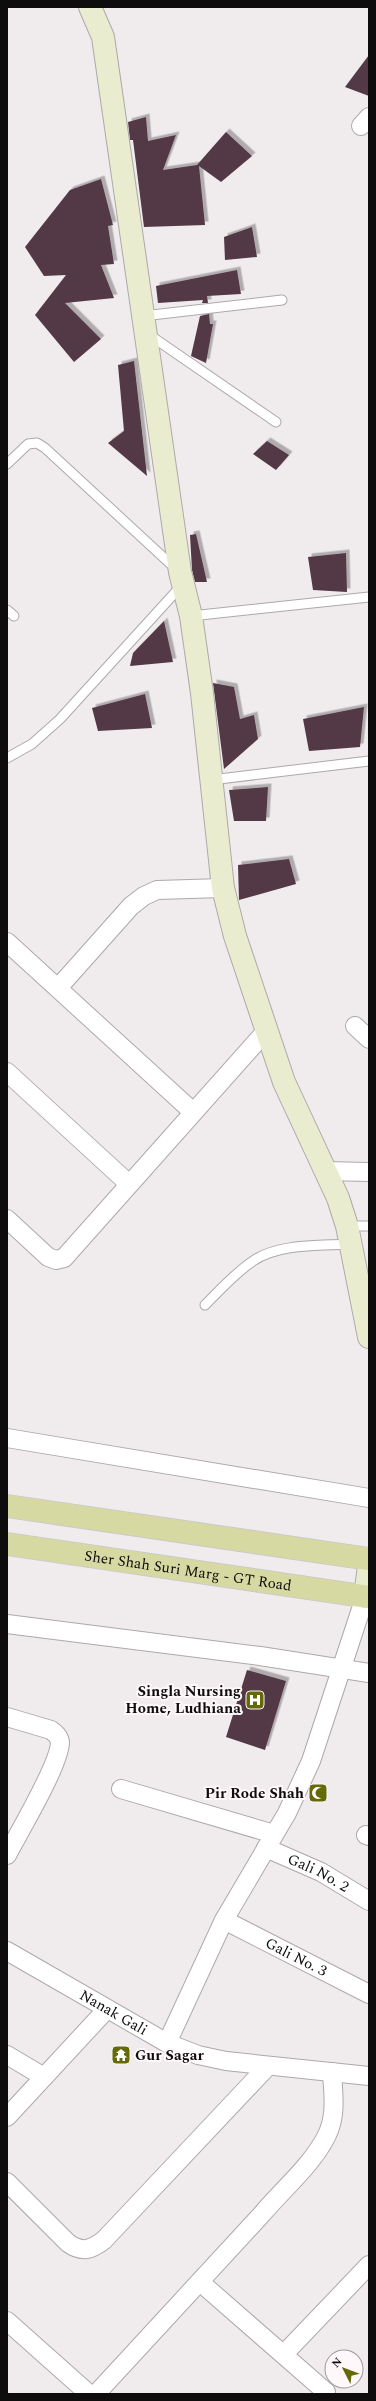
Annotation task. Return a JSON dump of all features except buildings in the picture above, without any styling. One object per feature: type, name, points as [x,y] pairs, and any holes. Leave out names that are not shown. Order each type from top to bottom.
[{"type":"main road","points":[[7,1506],[369,1559]]},
{"type":"main road","name":"Sher Shah Suri Marg - GT Road","points":[[7,1544],[367,1597]]},
{"type":"street","points":[[90,7],[103,37],[181,578],[191,616],[202,693],[224,888],[235,936],[284,1082],[326,1171],[348,1235],[369,1337]]},
{"type":"street","points":[[58,988],[130,906],[144,896],[157,890],[224,888]]},
{"type":"street","points":[[7,942],[193,1112]]},
{"type":"street","points":[[355,1026],[369,1039]]},
{"type":"street","points":[[7,1220],[48,1257],[56,1260],[64,1258],[266,1030]]},
{"type":"street","points":[[7,1072],[129,1184]]},
{"type":"street","points":[[326,1171],[369,1172]]},
{"type":"street","points":[[7,1438],[369,1498]]},
{"type":"street","points":[[167,2043],[224,1920],[287,1813],[310,1761],[340,1668],[367,1597],[369,1566]]},
{"type":"street","points":[[7,1624],[369,1673]]},
{"type":"street","points":[[7,1718],[51,1730],[57,1734],[60,1740],[59,1751],[52,1769],[7,1855]]},
{"type":"street","name":"Gali No. 2","points":[[121,1789],[270,1841],[369,1901]]},
{"type":"street","name":"Gali No. 3","points":[[224,1920],[288,1955],[369,1994]]},
{"type":"street","name":"Nanak Gali","points":[[7,1951],[167,2043],[198,2055],[226,2061],[369,2076]]},
{"type":"street","points":[[7,2117],[107,2009]]},
{"type":"street","points":[[7,2055],[44,2076]]},
{"type":"street","points":[[7,2182],[68,2243],[76,2249],[90,2249],[104,2240],[268,2066]]},
{"type":"street","points":[[96,2394],[200,2282],[308,2162],[322,2142],[329,2128],[334,2109],[332,2072]]},
{"type":"street","points":[[284,2354],[368,2270]]},
{"type":"street","points":[[200,2282],[326,2392]]},
{"type":"street","points":[[7,2321],[89,2394]]},
{"type":"lane","points":[[144,324],[282,300]]},
{"type":"lane","points":[[144,324],[276,422]]},
{"type":"lane","points":[[7,464],[20,449],[28,444],[36,443],[51,454],[181,578],[60,719],[32,744],[7,758]]},
{"type":"lane","points":[[191,616],[369,597]]},
{"type":"lane","points":[[211,780],[369,761]]},
{"type":"lane","points":[[205,1305],[254,1260],[277,1251],[303,1247],[348,1235],[369,1226]]},
{"type":"place","name":"Singla Nursing Home, Ludhiana","points":[[255,1700]]},
{"type":"place","name":"Pir Rode Shah","points":[[318,1793]]},
{"type":"place","name":"Gur Sagar","points":[[121,2055]]}]
